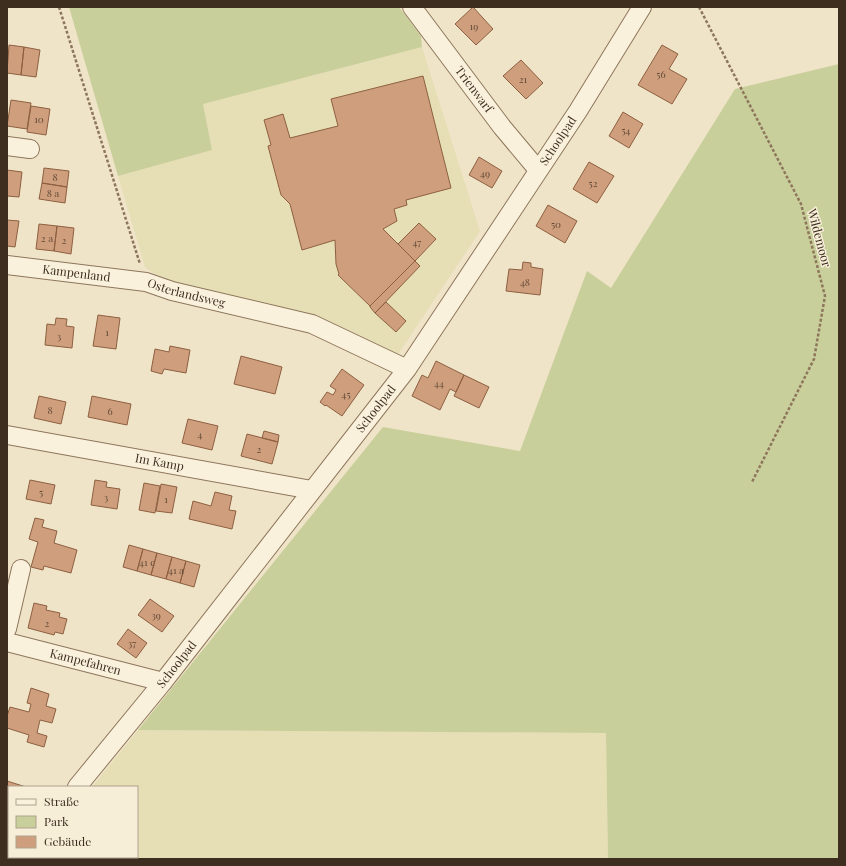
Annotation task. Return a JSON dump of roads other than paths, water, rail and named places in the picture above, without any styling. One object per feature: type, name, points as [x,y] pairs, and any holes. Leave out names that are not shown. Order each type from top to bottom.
[{"type":"street","name":"Trienwarf","points":[[412,7],[502,127],[538,170]]},
{"type":"street","name":"Schoolpad","points":[[78,786],[163,682],[407,369],[578,111],[642,7]]},
{"type":"street","points":[[7,146],[30,149]]},
{"type":"street","name":"Kampenland","points":[[7,265],[146,282]]},
{"type":"street","name":"Osterlandsweg","points":[[146,282],[172,291],[312,324],[407,369]]},
{"type":"street","name":"Im Kamp","points":[[7,435],[312,490]]},
{"type":"street","points":[[7,629],[21,569]]},
{"type":"street","name":"Kampefahren","points":[[7,642],[163,682]]}]
